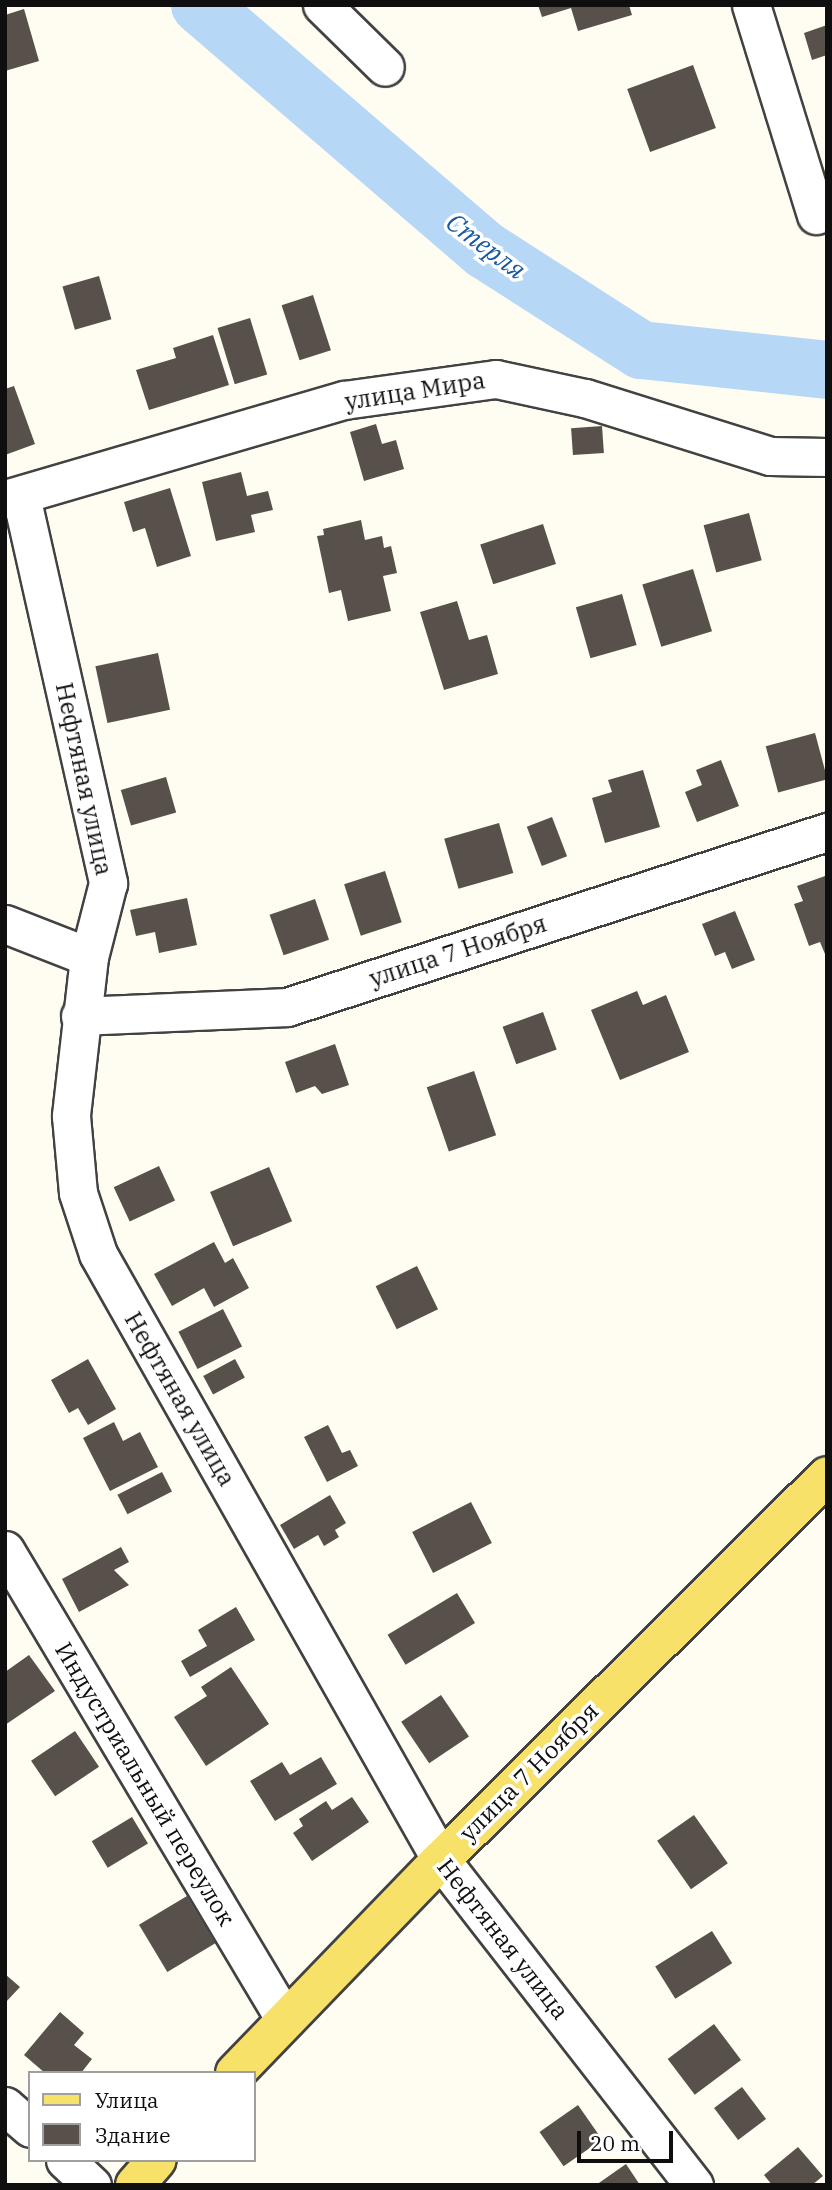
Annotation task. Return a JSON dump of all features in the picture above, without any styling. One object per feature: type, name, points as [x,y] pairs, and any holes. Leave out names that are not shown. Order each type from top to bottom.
[{"type":"main road","name":"улица 7 Ноября","points":[[237,2071],[285,2018],[441,1860],[827,1475]]},
{"type":"main road","points":[[135,2185],[155,2162]]},
{"type":"street","points":[[323,5],[385,67]]},
{"type":"street","points":[[751,5],[816,215]]},
{"type":"street","name":"улица Мира","points":[[13,498],[344,400],[496,379],[585,398],[770,456],[827,457]]},
{"type":"street","name":"Нефтяная улица","points":[[13,498],[108,883],[89,957],[80,1016],[71,1116],[78,1193],[98,1254],[441,1860],[694,2185]]},
{"type":"street","name":"улица 7 Ноября","points":[[80,1016],[287,1007],[827,832]]},
{"type":"street","points":[[5,924],[89,957]]},
{"type":"street","name":"Индустриальный переулок","points":[[5,1550],[285,2018]]},
{"type":"street","points":[[5,2106],[28,2126]]},
{"type":"street","points":[[67,2162],[92,2185]]},
{"type":"building","points":[[538,5],[629,5],[632,15],[578,31],[571,8],[542,17]]},
{"type":"building","points":[[24,9],[39,61],[5,71],[5,15]]},
{"type":"building","points":[[827,25],[827,55],[812,60],[804,33]]},
{"type":"building","points":[[693,65],[716,128],[650,152],[627,89]]},
{"type":"building","points":[[99,276],[111,319],[75,330],[62,286]]},
{"type":"building","points":[[313,295],[331,350],[300,360],[282,305]]},
{"type":"building","points":[[250,318],[267,374],[235,384],[217,328]]},
{"type":"building","points":[[213,335],[229,385],[149,410],[136,370],[176,358],[173,348]]},
{"type":"building","points":[[14,386],[35,444],[5,455],[5,389]]},
{"type":"building","points":[[376,424],[382,444],[396,440],[404,469],[364,481],[350,432]]},
{"type":"building","points":[[602,426],[604,453],[573,455],[571,428]]},
{"type":"building","points":[[241,472],[247,496],[268,491],[273,510],[251,515],[255,532],[216,541],[202,482]]},
{"type":"building","points":[[170,488],[191,556],[157,567],[145,528],[133,532],[124,502]]},
{"type":"building","points":[[749,513],[762,560],[716,572],[704,525]]},
{"type":"building","points":[[361,520],[365,540],[382,536],[384,548],[391,546],[397,573],[383,576],[391,611],[348,621],[341,590],[329,593],[317,536],[324,535],[323,529]]},
{"type":"building","points":[[543,524],[556,564],[493,584],[480,544]]},
{"type":"building","points":[[693,569],[712,631],[661,647],[642,584]]},
{"type":"building","points":[[622,594],[637,645],[590,658],[576,607]]},
{"type":"building","points":[[457,601],[469,640],[487,635],[498,674],[444,690],[420,612]]},
{"type":"building","points":[[158,653],[170,710],[107,723],[95,666]]},
{"type":"building","points":[[815,733],[827,779],[778,793],[766,746]]},
{"type":"building","points":[[721,760],[739,806],[697,822],[685,792],[702,785],[696,770]]},
{"type":"building","points":[[643,770],[660,827],[605,843],[592,798],[612,792],[608,780]]},
{"type":"building","points":[[166,777],[176,813],[131,826],[121,790]]},
{"type":"building","points":[[552,817],[567,856],[542,866],[527,827]]},
{"type":"building","points":[[499,823],[513,873],[459,889],[444,839]]},
{"type":"building","points":[[385,871],[402,922],[361,936],[344,884]]},
{"type":"building","points":[[825,876],[825,954],[820,942],[809,946],[794,904],[803,901],[797,886]]},
{"type":"building","points":[[187,898],[197,945],[159,953],[155,932],[136,936],[130,910]]},
{"type":"building","points":[[315,899],[329,940],[284,955],[270,915]]},
{"type":"building","points":[[735,911],[755,960],[732,969],[725,952],[715,956],[702,924]]},
{"type":"building","points":[[637,991],[643,1005],[666,995],[689,1052],[620,1080],[591,1010]]},
{"type":"building","points":[[543,1012],[557,1050],[516,1064],[503,1027]]},
{"type":"building","points":[[335,1044],[349,1085],[322,1094],[315,1086],[296,1093],[285,1062]]},
{"type":"building","points":[[474,1071],[496,1135],[449,1152],[427,1087]]},
{"type":"building","points":[[159,1166],[175,1200],[130,1222],[114,1187]]},
{"type":"building","points":[[269,1167],[292,1221],[233,1246],[210,1192]]},
{"type":"building","points":[[214,1242],[225,1263],[233,1258],[249,1288],[214,1307],[204,1288],[172,1306],[154,1274]]},
{"type":"building","points":[[417,1266],[438,1309],[397,1329],[376,1286]]},
{"type":"building","points":[[223,1309],[242,1346],[198,1369],[178,1332]]},
{"type":"building","points":[[88,1359],[116,1409],[88,1425],[78,1408],[69,1413],[51,1380]]},
{"type":"building","points":[[235,1359],[245,1378],[213,1394],[203,1376]]},
{"type":"building","points":[[114,1422],[123,1441],[140,1432],[158,1467],[110,1491],[83,1438]]},
{"type":"building","points":[[328,1425],[342,1453],[350,1450],[358,1466],[327,1482],[304,1437]]},
{"type":"building","points":[[162,1472],[172,1492],[127,1514],[117,1495]]},
{"type":"building","points":[[330,1495],[346,1523],[335,1530],[339,1537],[324,1546],[318,1535],[294,1549],[280,1525]]},
{"type":"building","points":[[471,1502],[492,1543],[433,1573],[412,1532]]},
{"type":"building","points":[[121,1547],[129,1562],[114,1570],[129,1585],[79,1612],[62,1579]]},
{"type":"building","points":[[457,1593],[475,1623],[406,1665],[388,1635]]},
{"type":"building","points":[[236,1607],[255,1640],[190,1677],[181,1661],[207,1646],[198,1630]]},
{"type":"building","points":[[29,1655],[55,1691],[5,1725],[5,1672]]},
{"type":"building","points":[[231,1667],[269,1724],[206,1766],[174,1717],[207,1696],[201,1687]]},
{"type":"building","points":[[441,1695],[469,1736],[429,1763],[401,1722]]},
{"type":"building","points":[[75,1731],[99,1767],[55,1796],[31,1761]]},
{"type":"building","points":[[321,1757],[337,1784],[275,1821],[250,1781],[282,1762],[290,1775]]},
{"type":"building","points":[[352,1797],[369,1822],[312,1861],[293,1833],[303,1826],[299,1819],[326,1801],[332,1810]]},
{"type":"building","points":[[694,1815],[728,1863],[691,1889],[657,1841]]},
{"type":"building","points":[[132,1817],[148,1844],[108,1868],[92,1841]]},
{"type":"building","points":[[187,1896],[215,1943],[167,1972],[139,1925]]},
{"type":"building","points":[[712,1931],[732,1963],[675,1999],[655,1967]]},
{"type":"building","points":[[5,1974],[20,1987],[5,2003]]},
{"type":"building","points":[[60,2012],[84,2033],[74,2045],[92,2059],[83,2071],[43,2071],[24,2055]]},
{"type":"building","points":[[714,2024],[741,2060],[695,2095],[668,2059]]},
{"type":"building","points":[[742,2087],[766,2119],[738,2140],[714,2108]]},
{"type":"building","points":[[578,2105],[602,2139],[564,2166],[539,2132]]},
{"type":"building","points":[[798,2147],[823,2176],[812,2185],[772,2185],[764,2175]]},
{"type":"building","points":[[626,2164],[640,2185],[596,2185]]},
{"type":"waterway","name":"Стерля","points":[[200,5],[485,250],[641,350],[827,370]]}]
